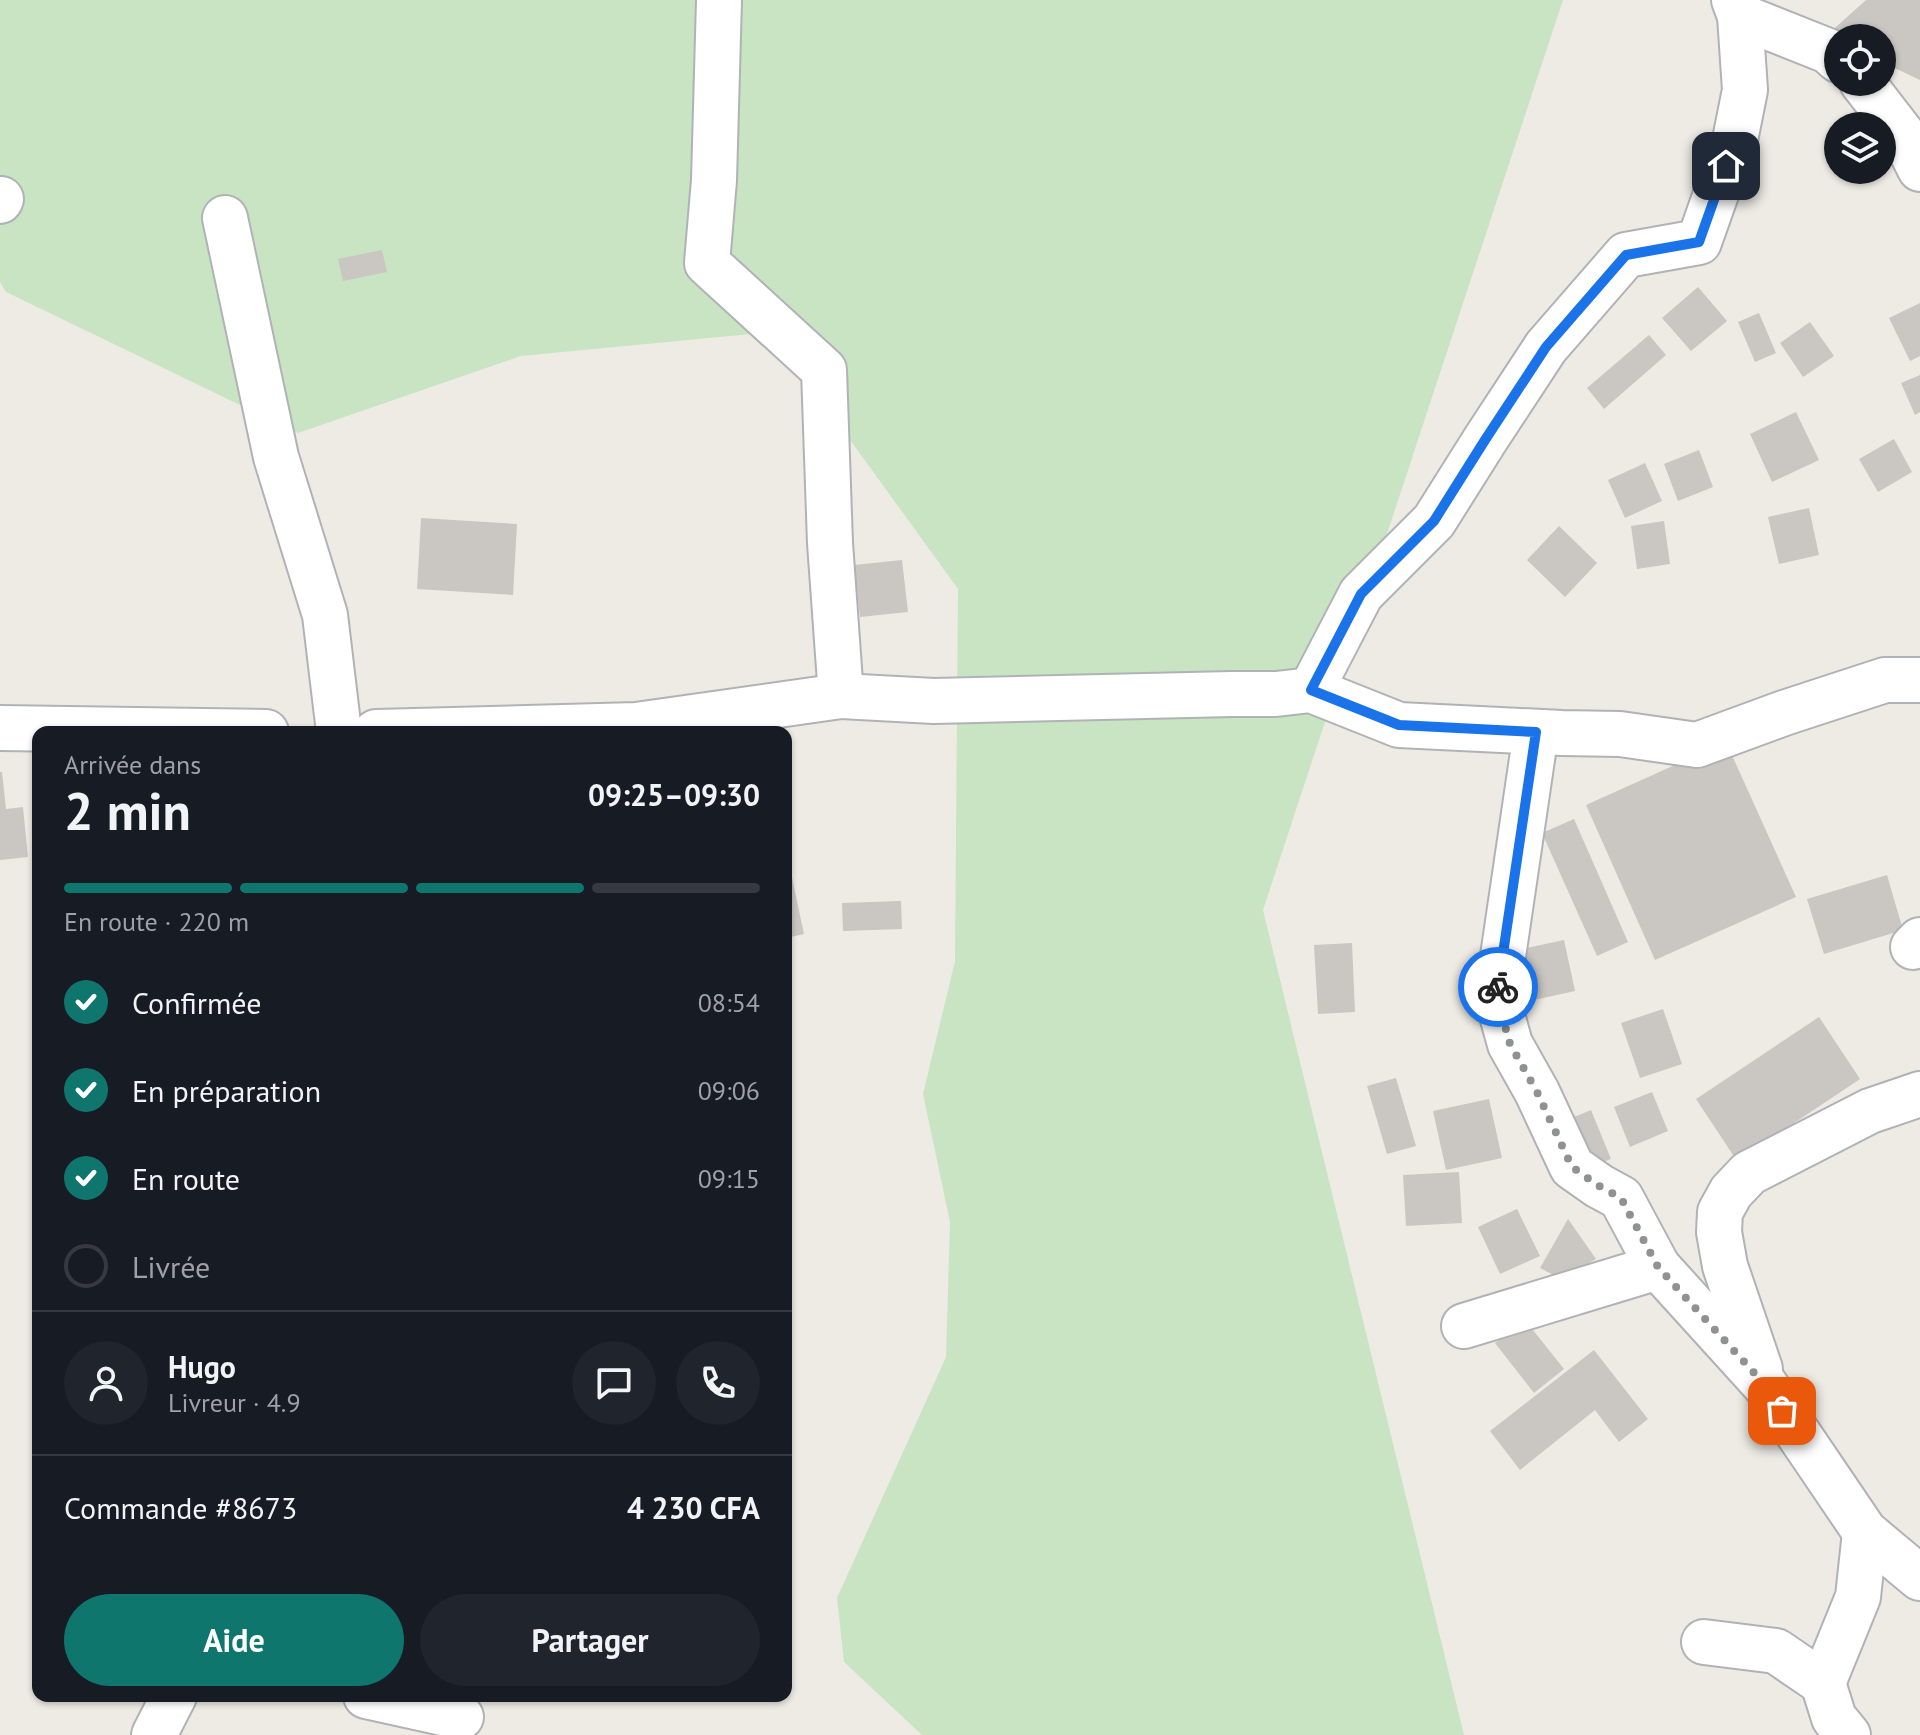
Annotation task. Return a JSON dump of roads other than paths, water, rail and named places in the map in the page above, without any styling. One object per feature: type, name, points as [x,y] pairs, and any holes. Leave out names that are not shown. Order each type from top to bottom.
[{"type":"street","points":[[719,0],[714,180],[707,263],[824,370],[830,543],[841,696]]},
{"type":"street","points":[[1311,690],[1361,594],[1434,521],[1546,347],[1626,255],[1699,242],[1735,140],[1745,90],[1737,8]]},
{"type":"street","points":[[1737,8],[1824,49]]},
{"type":"street","points":[[1873,96],[1903,135],[1920,169]]},
{"type":"street","points":[[225,218],[276,457],[325,615],[338,726]]},
{"type":"street","points":[[652,726],[841,696],[934,701],[1276,694],[1311,690],[1399,725],[1620,734],[1697,745],[1885,680],[1920,680]]},
{"type":"street","points":[[0,728],[32,728]]},
{"type":"street","points":[[1536,732],[1497,997],[1510,1044],[1537,1092],[1572,1167],[1621,1198],[1658,1267],[1766,1386],[1865,1532],[1920,1578]]},
{"type":"street","points":[[1766,1386],[1725,1266],[1719,1232],[1720,1212],[1731,1192],[1749,1173],[1870,1111],[1920,1094]]},
{"type":"street","points":[[1464,1326],[1658,1267]]},
{"type":"street","points":[[1823,1683],[1858,1597],[1865,1532]]},
{"type":"street","points":[[1704,1642],[1776,1651],[1823,1683],[1834,1718],[1848,1735]]},
{"type":"street","points":[[154,1735],[171,1702]]},
{"type":"street","points":[[395,1702],[462,1716]]}]
